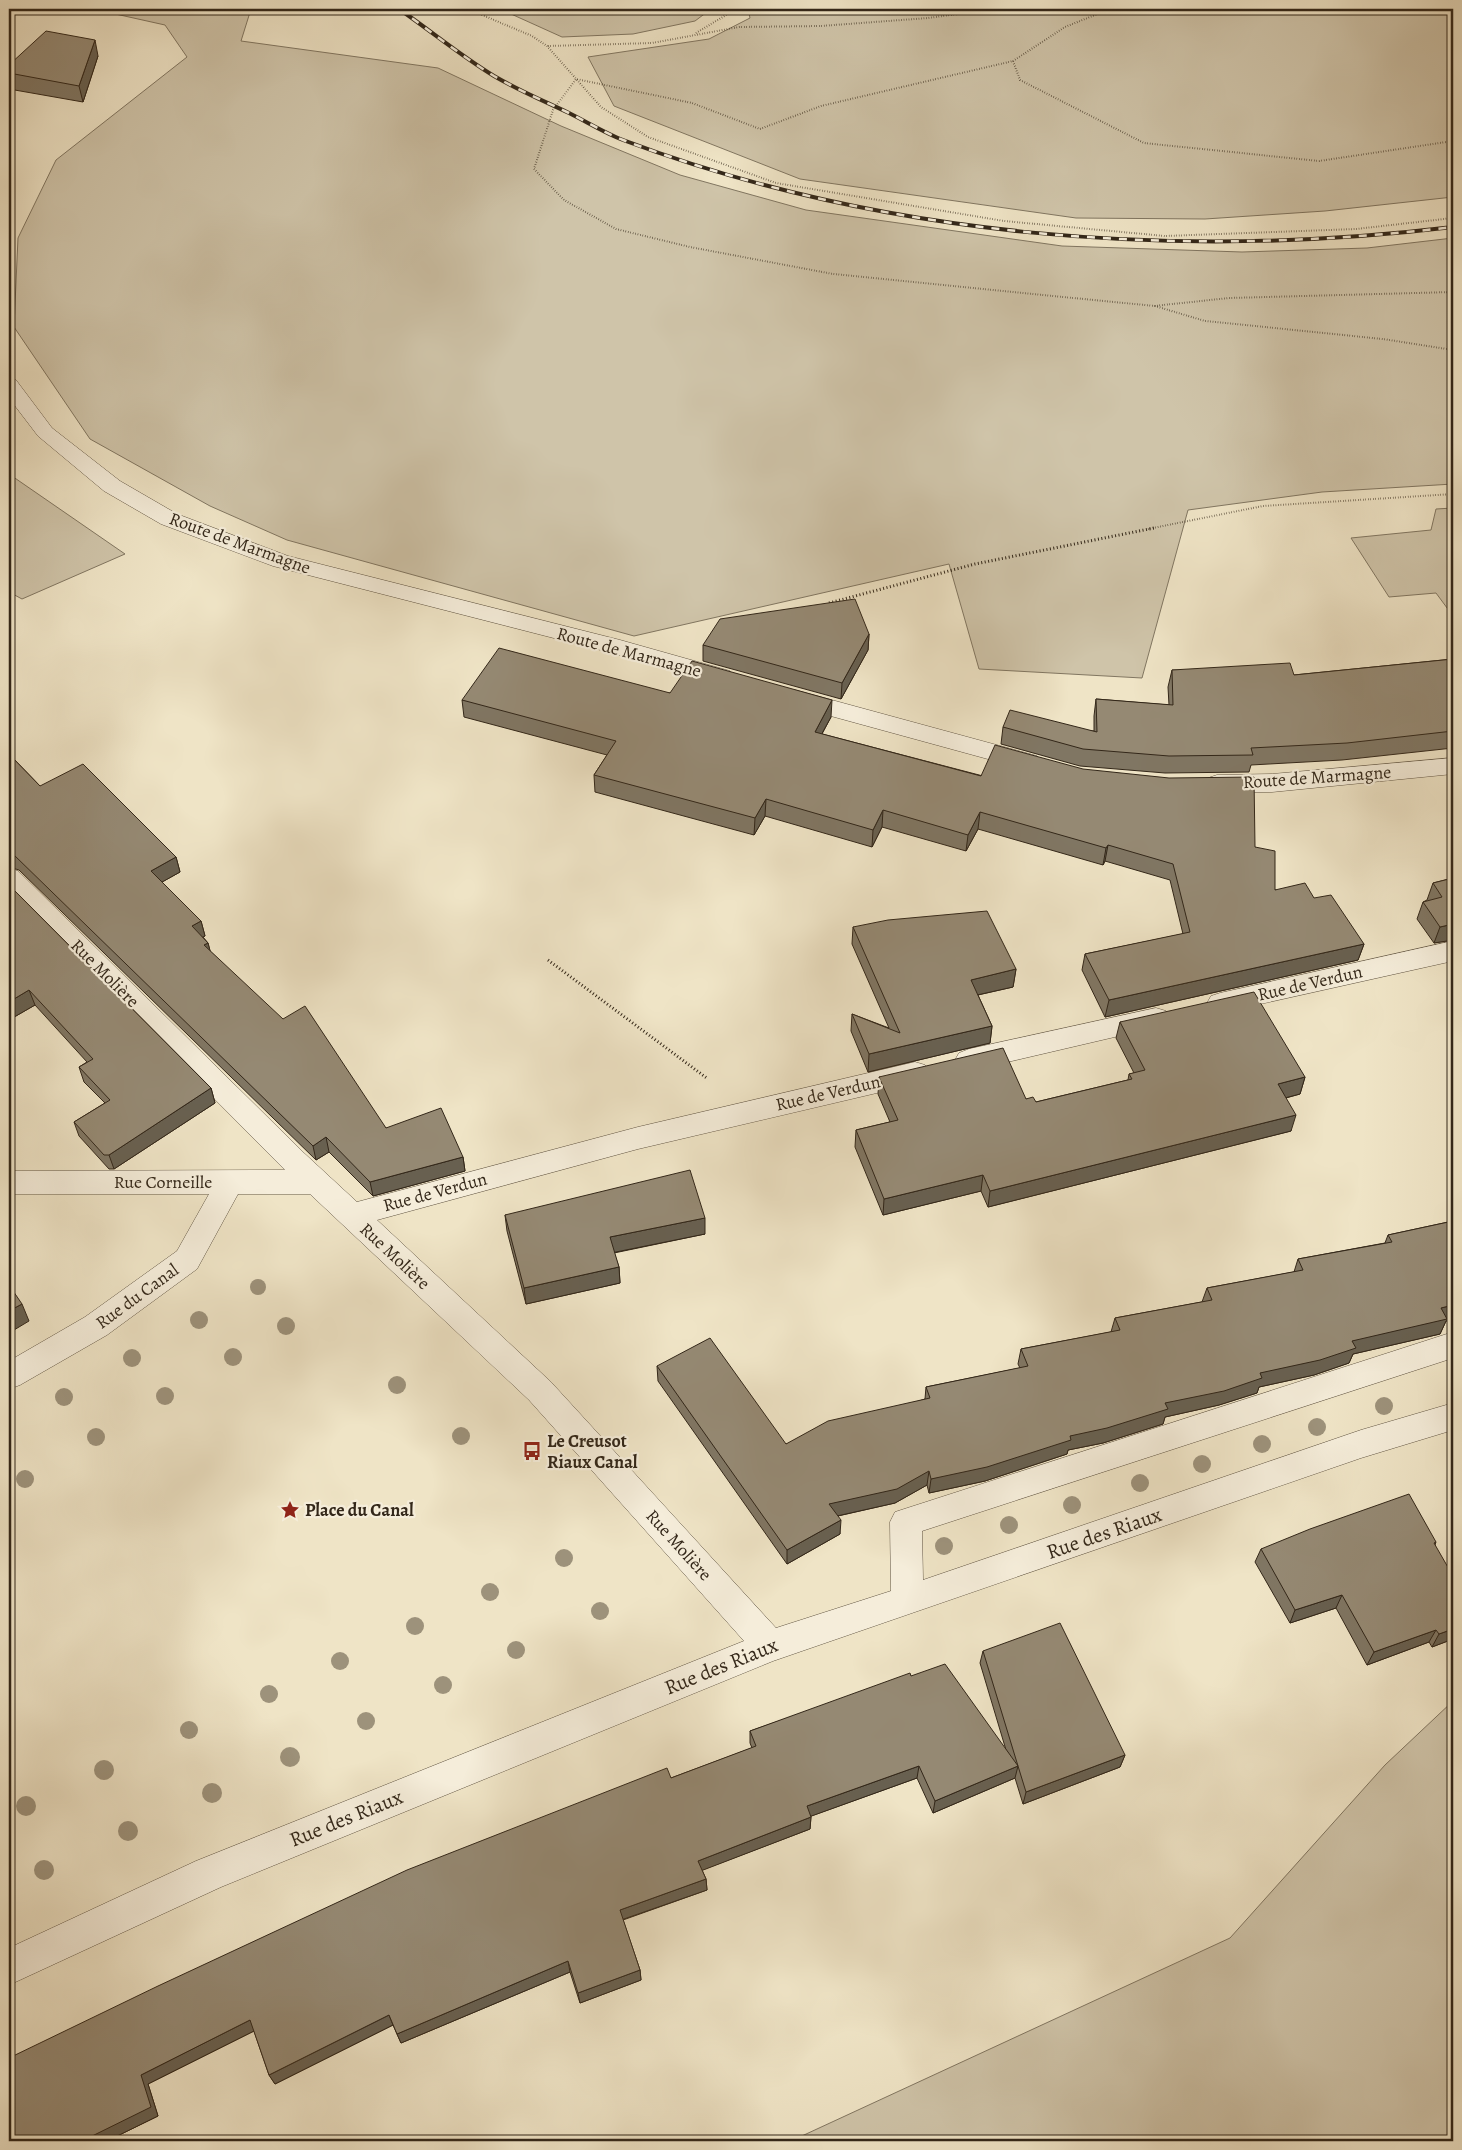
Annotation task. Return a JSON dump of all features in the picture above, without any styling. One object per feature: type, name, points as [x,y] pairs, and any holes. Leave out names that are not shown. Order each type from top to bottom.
[{"type":"street","name":"Route de Marmagne","points":[[9,384],[46,432],[112,486],[168,519],[281,561],[620,648],[742,683]]},
{"type":"street","points":[[770,690],[1052,768]]},
{"type":"street","name":"Route de Marmagne","points":[[1194,784],[1272,784],[1453,766]]},
{"type":"street","name":"Rue Molière","points":[[9,877],[317,1182],[540,1391],[770,1646]]},
{"type":"street","name":"Rue de Verdun","points":[[352,1215],[638,1138],[750,1111],[1453,952]]},
{"type":"street","name":"Rue Corneille","points":[[9,1182],[317,1182]]},
{"type":"street","name":"Rue du Canal","points":[[9,1376],[96,1326],[187,1260],[230,1182]]},
{"type":"street","points":[[906,1601],[906,1522],[1453,1345]]},
{"type":"street","name":"Rue des Riaux","points":[[9,1967],[209,1874],[770,1646],[1361,1444],[1453,1416]]},
{"type":"path","points":[[468,9],[532,36],[548,46],[601,107],[648,136],[776,182],[994,220],[1164,236],[1356,229],[1453,218]]},
{"type":"path","points":[[693,35],[736,9]]},
{"type":"path","points":[[548,46],[652,43],[739,27],[821,26],[928,18],[995,9]]},
{"type":"path","points":[[576,79],[692,103],[760,129],[821,106],[1013,61],[1065,27],[1110,9]]},
{"type":"path","points":[[1013,61],[1020,80],[1144,143],[1319,161],[1453,141]]},
{"type":"path","points":[[576,79],[553,110],[534,169],[564,200],[616,229],[690,247],[833,274],[1154,306],[1205,321],[1383,339],[1453,350]]},
{"type":"path","points":[[1154,306],[1229,298],[1453,292]]},
{"type":"path","points":[[826,604],[975,564],[1263,506],[1453,494]]},
{"type":"path","points":[[548,960],[750,1111]]},
{"type":"shaded area","points":[[53,9],[251,9],[241,41],[438,68],[561,126],[680,175],[806,210],[1062,246],[1242,252],[1367,248],[1453,238],[1453,484],[1322,492],[1188,510],[1142,678],[979,669],[949,564],[634,636],[287,540],[210,506],[90,439],[14,327],[18,238],[56,160],[187,57],[165,25],[111,13]]},
{"type":"shaded area","points":[[500,9],[711,9],[695,21],[633,34],[562,37]]},
{"type":"shaded area","points":[[748,9],[1453,9],[1453,197],[1325,211],[1205,219],[1076,218],[800,179],[614,106],[588,57],[709,39],[750,18]]},
{"type":"shaded area","points":[[9,474],[125,554],[22,599],[9,592]]},
{"type":"shaded area","points":[[1453,508],[1453,616],[1436,593],[1389,597],[1351,538],[1431,530],[1436,509]]},
{"type":"shaded area","points":[[1453,1701],[1453,2141],[791,2141],[1230,1938],[1385,1765]]},
{"type":"building","points":[[46,31],[95,40],[79,86],[9,73],[9,65]]},
{"type":"building","points":[[855,599],[869,634],[842,683],[703,645],[720,619]]},
{"type":"building","points":[[499,648],[670,693],[692,661],[832,700],[815,732],[981,776],[995,745],[1083,769],[1169,778],[1254,777],[1255,847],[1275,851],[1275,890],[1305,883],[1314,898],[1331,895],[1364,944],[1109,1000],[1085,954],[1190,932],[1173,864],[1108,845],[1106,848],[980,812],[968,835],[883,810],[873,830],[766,799],[755,818],[594,775],[616,741],[462,700]]},
{"type":"building","points":[[1453,659],[1453,731],[1347,743],[1251,748],[1253,755],[1169,756],[1083,749],[1003,727],[1010,710],[1097,732],[1096,699],[1173,705],[1172,670],[1290,663],[1294,675]]},
{"type":"building","points":[[9,754],[40,786],[83,764],[176,857],[151,871],[201,921],[192,926],[208,943],[204,945],[283,1019],[305,1006],[386,1128],[441,1108],[463,1157],[370,1182],[326,1137],[313,1146],[14,855],[9,853]]},
{"type":"building","points":[[1453,878],[1453,924],[1440,927],[1423,902],[1442,897],[1433,883]]},
{"type":"building","points":[[9,885],[211,1088],[109,1155],[104,1155],[74,1122],[110,1100],[79,1067],[93,1059],[29,990],[9,1002]]},
{"type":"building","points":[[987,911],[1016,969],[971,980],[992,1026],[869,1054],[852,1014],[900,1033],[853,927],[888,920]]},
{"type":"building","points":[[1254,992],[1305,1077],[1278,1084],[1296,1115],[990,1191],[983,1175],[884,1199],[856,1130],[898,1120],[879,1077],[1003,1048],[1026,1099],[1033,1097],[1036,1102],[1132,1079],[1129,1074],[1145,1070],[1120,1022]]},
{"type":"building","points":[[690,1170],[705,1218],[610,1237],[619,1267],[524,1288],[505,1215]]},
{"type":"building","points":[[1453,1221],[1453,1305],[1441,1308],[1447,1319],[1352,1341],[1356,1348],[1320,1360],[1260,1373],[1262,1378],[1224,1391],[1165,1403],[1168,1409],[1107,1428],[1070,1436],[1071,1440],[987,1467],[931,1479],[929,1471],[897,1489],[829,1504],[841,1520],[787,1550],[657,1366],[710,1338],[786,1444],[828,1421],[930,1398],[926,1387],[1028,1366],[1021,1349],[1120,1330],[1115,1318],[1212,1300],[1207,1288],[1303,1270],[1298,1259],[1392,1242],[1388,1235]]},
{"type":"building","points":[[9,1285],[22,1304],[9,1311]]},
{"type":"building","points":[[1409,1494],[1453,1576],[1453,1629],[1439,1634],[1436,1630],[1374,1652],[1342,1595],[1295,1610],[1261,1549],[1310,1529]]},
{"type":"building","points":[[1060,1623],[1125,1755],[1026,1792],[983,1651]]},
{"type":"building","points":[[945,1664],[1018,1766],[935,1801],[919,1766],[807,1806],[811,1817],[698,1861],[706,1879],[620,1910],[640,1970],[578,1993],[568,1961],[397,2034],[389,2015],[269,2075],[250,2020],[141,2075],[151,2107],[82,2141],[52,2141],[51,2138],[46,2141],[9,2141],[9,2058],[407,1870],[667,1768],[671,1778],[756,1746],[750,1731],[910,1673],[911,1676]]},
{"type":"railway","points":[[399,9],[494,76],[616,137],[722,173],[824,200],[928,219],[1033,233],[1138,240],[1244,241],[1349,237],[1453,227]]},
{"type":"place","name":"Le Creusot Riaux Canal","points":[[532,1451]]},
{"type":"place","name":"Place du Canal","points":[[290,1510]]}]
